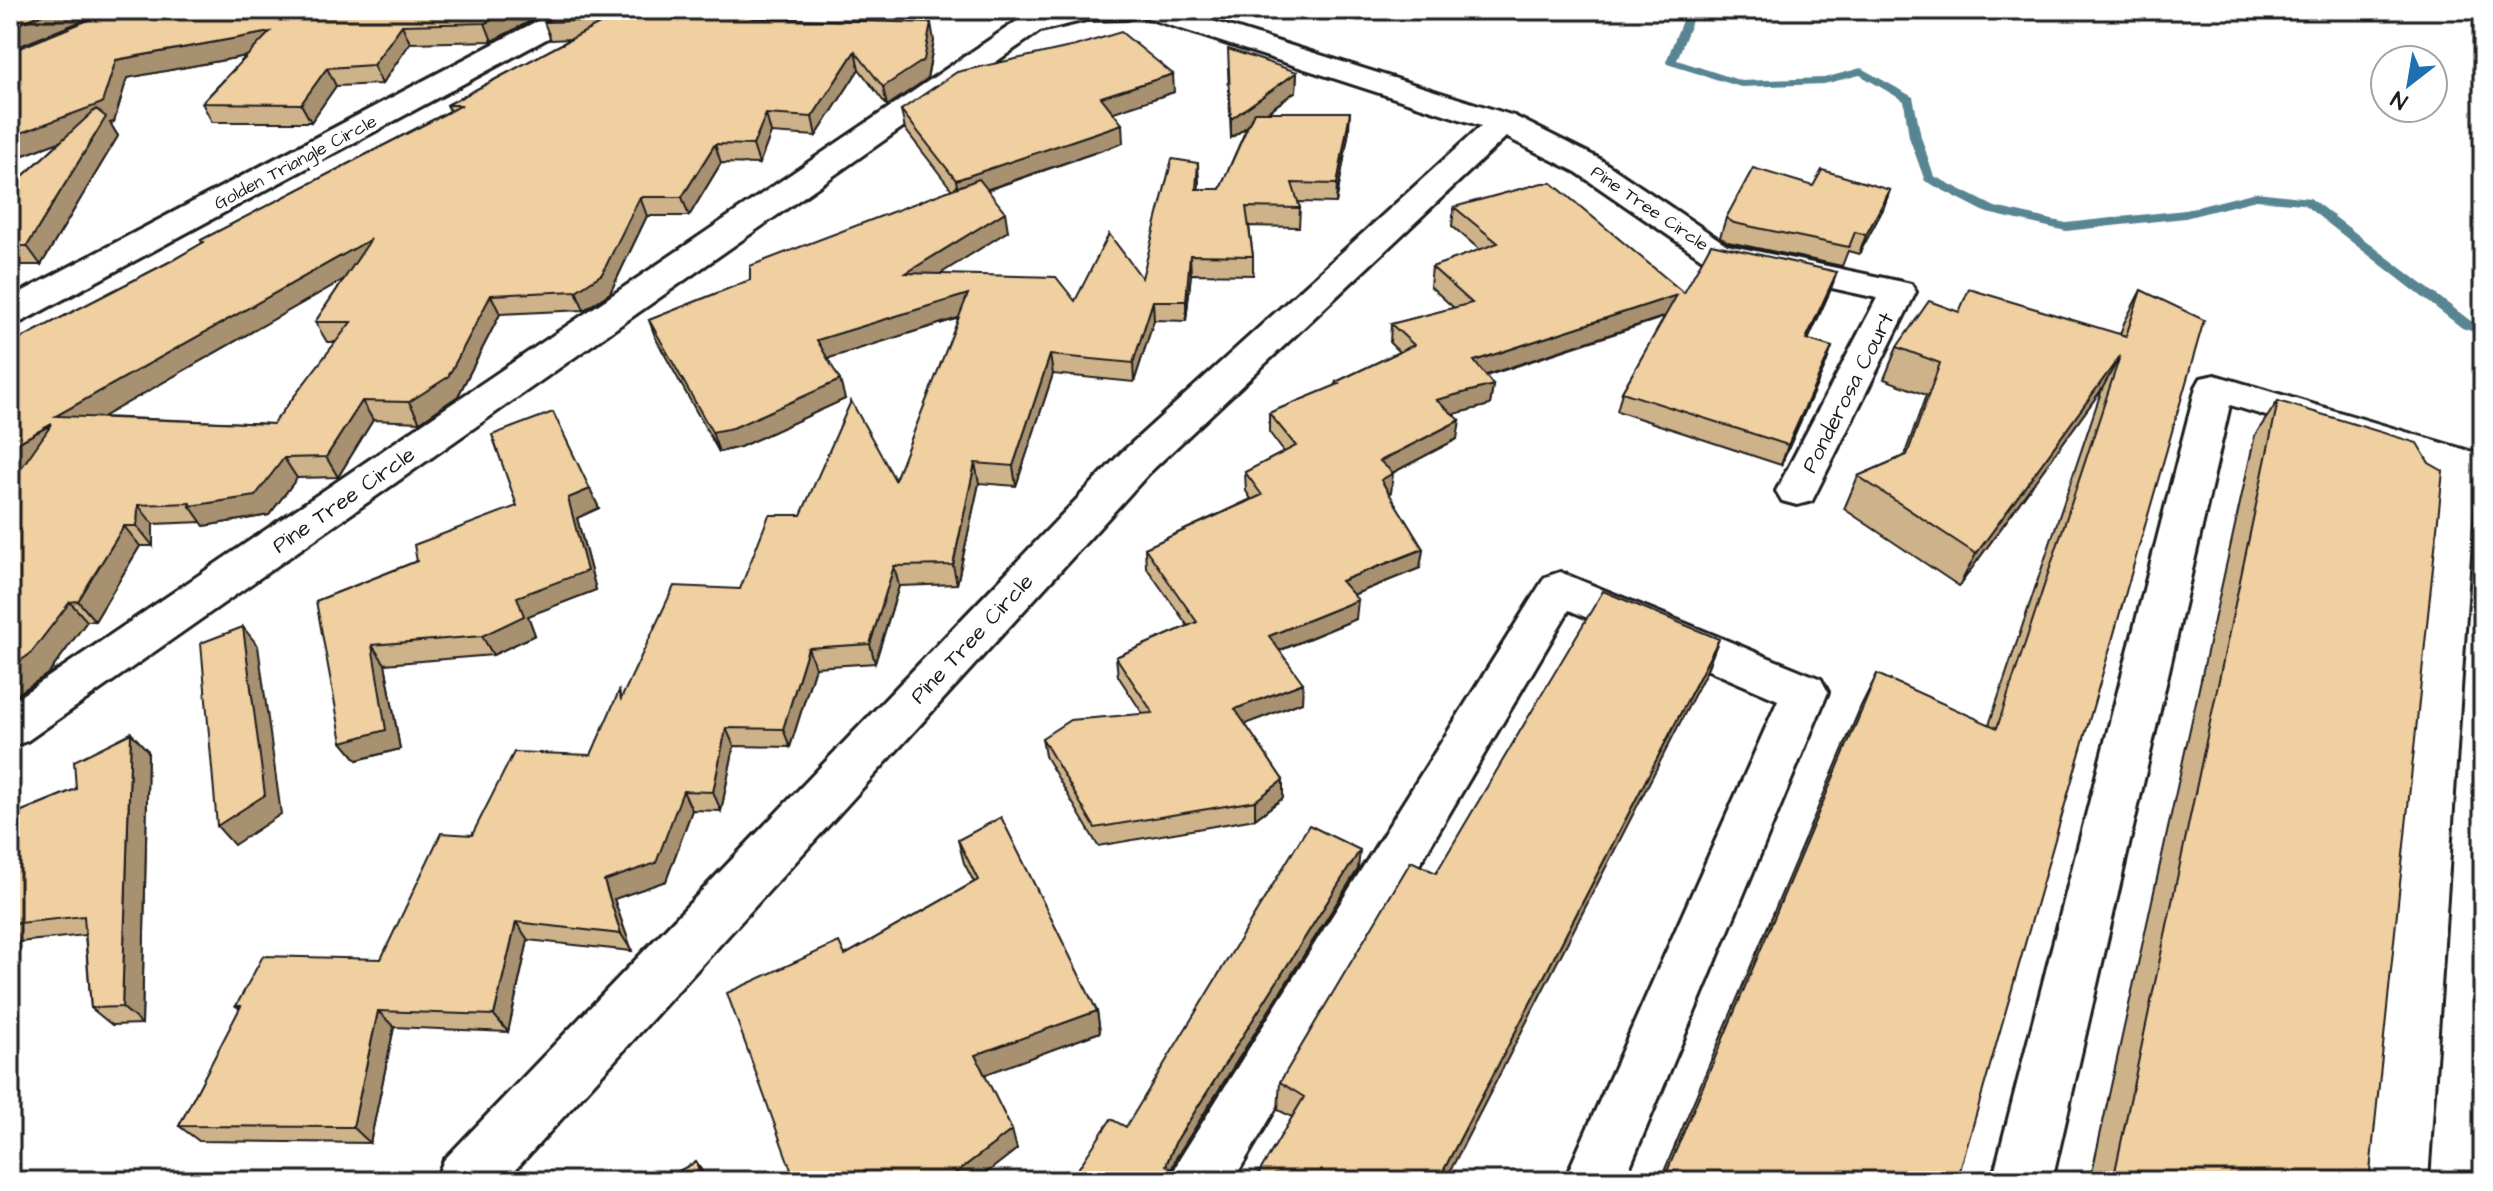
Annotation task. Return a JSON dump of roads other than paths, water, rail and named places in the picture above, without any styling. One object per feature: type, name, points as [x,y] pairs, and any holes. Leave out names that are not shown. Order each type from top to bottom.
[{"type":"street","name":"Golden Triangle Circle","points":[[10,313],[579,10]]},
{"type":"street","name":"Pine Tree Circle","points":[[10,728],[1030,25],[1086,11],[1127,10]]},
{"type":"street","name":"Pine Tree Circle","points":[[1149,10],[1503,123],[1587,165],[1716,253],[1898,292]]},
{"type":"street","name":"Pine Tree Circle","points":[[465,1181],[1136,462],[1503,123]]},
{"type":"street","name":"Ponderosa Court","points":[[1797,491],[1898,292]]},
{"type":"street","points":[[2022,1181],[2215,387],[2470,464],[2398,1181]]},
{"type":"street","points":[[1200,1181],[1560,588],[1805,692],[1594,1181]]},
{"type":"waterway","points":[[1691,10],[1671,62],[1741,84],[1824,81],[1861,71],[1909,99],[1915,137],[1929,178],[1991,210],[2066,227],[2185,214],[2256,196],[2306,201],[2467,325],[2483,331]]}]
